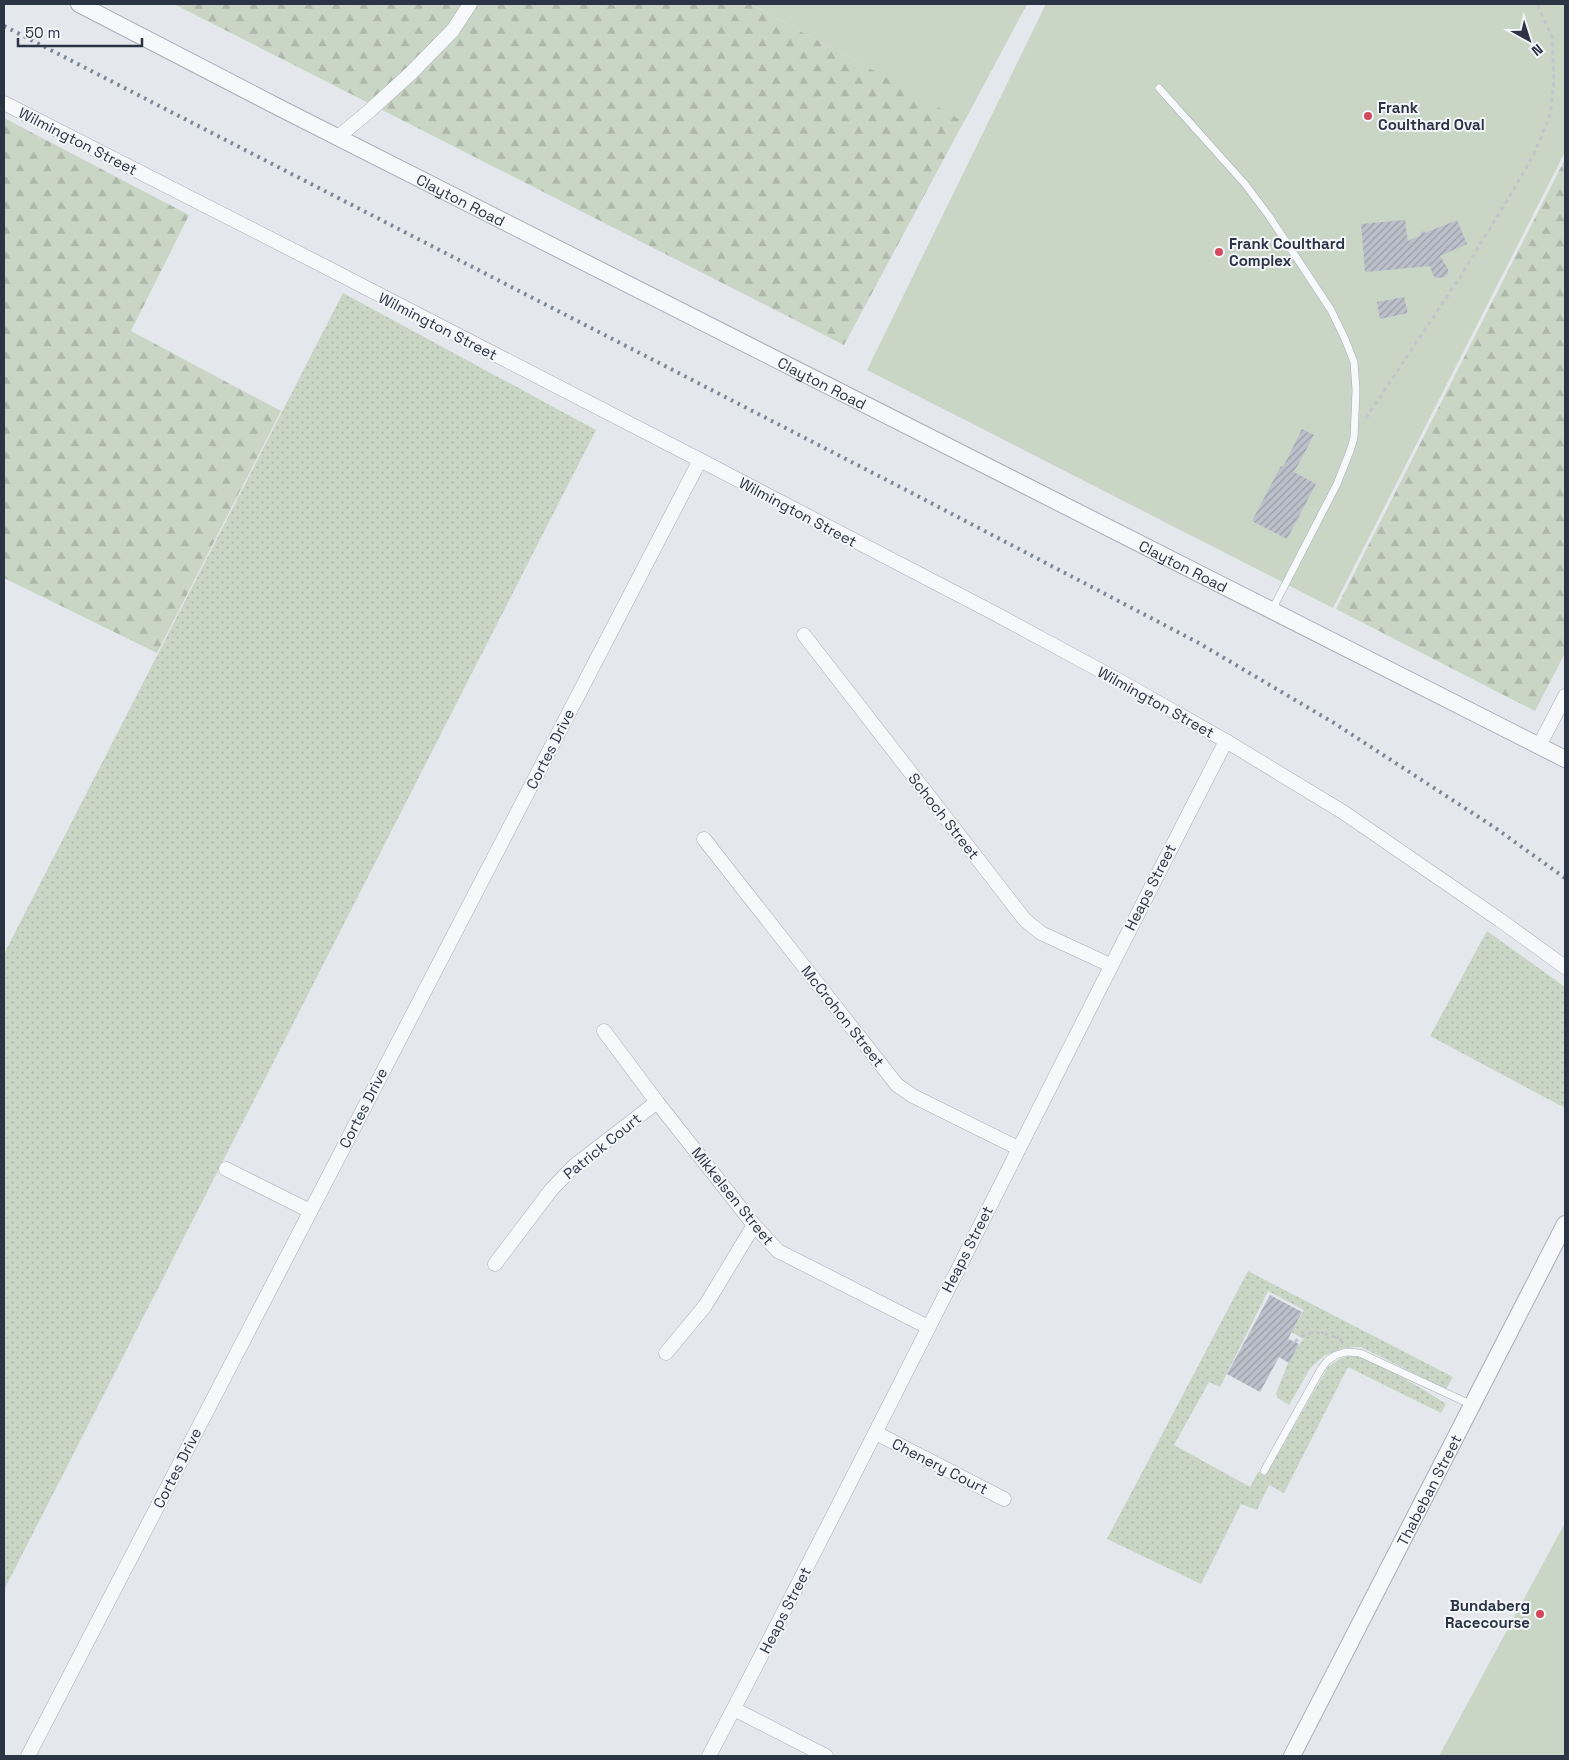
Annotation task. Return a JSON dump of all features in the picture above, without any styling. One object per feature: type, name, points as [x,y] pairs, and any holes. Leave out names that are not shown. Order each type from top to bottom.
[{"type":"street","name":"Clayton Road","points":[[79,4],[1565,760]]},
{"type":"street","points":[[338,137],[411,73],[453,30],[470,4]]},
{"type":"street","name":"Wilmington Street","points":[[4,103],[700,460],[1118,680],[1226,741],[1343,812],[1565,967]]},
{"type":"street","name":"Cortes Drive","points":[[28,1756],[700,460]]},
{"type":"street","name":"Schoch Street","points":[[804,635],[1025,920],[1041,933],[1110,965]]},
{"type":"street","points":[[1539,746],[1565,696]]},
{"type":"street","name":"Heaps Street","points":[[709,1756],[876,1434],[1110,965],[1226,741]]},
{"type":"street","name":"McCrohon Street","points":[[704,839],[897,1085],[913,1096],[1018,1148]]},
{"type":"street","name":"Mikkelsen Street","points":[[604,1031],[657,1102],[754,1224],[778,1251],[928,1327]]},
{"type":"street","name":"Patrick Court","points":[[495,1264],[551,1190],[574,1166],[657,1102]]},
{"type":"street","points":[[226,1169],[310,1211]]},
{"type":"street","points":[[666,1353],[705,1306],[754,1224]]},
{"type":"street","name":"Thabeban Street","points":[[1292,1756],[1565,1224]]},
{"type":"street","name":"Chenery Court","points":[[876,1434],[1004,1499]]},
{"type":"street","points":[[734,1709],[826,1756]]},
{"type":"lane","points":[[1159,88],[1250,190],[1269,216],[1331,310],[1346,339],[1354,362],[1356,390],[1354,438],[1337,484],[1272,610]]},
{"type":"lane","points":[[1264,1471],[1327,1361],[1346,1352],[1367,1355],[1472,1405]]},
{"type":"path","points":[[1354,438],[1413,345],[1462,274],[1529,162],[1550,115],[1554,81],[1552,37],[1537,4]]},
{"type":"path","points":[[1294,1342],[1298,1338],[1319,1333],[1334,1336],[1350,1347],[1353,1352]]},
{"type":"green space","points":[[174,4],[750,4],[871,69],[1027,4],[844,345]]},
{"type":"green space","points":[[750,4],[1027,4],[964,122],[871,69]]},
{"type":"green space","name":"Frank Coulthard Complex","points":[[1046,4],[1565,4],[1565,152],[1333,608],[867,370]]},
{"type":"green space","points":[[4,118],[189,215],[131,331],[281,411],[157,653],[4,578]]},
{"type":"green space","points":[[1565,159],[1565,653],[1535,711],[1336,609]]},
{"type":"green space","points":[[343,293],[596,430],[4,1590],[4,954]]},
{"type":"green space","points":[[1487,931],[1565,987],[1565,1108],[1430,1036]]},
{"type":"green space","points":[[1248,1271],[1453,1377],[1446,1389],[1361,1347],[1343,1348],[1324,1356],[1311,1367],[1289,1405],[1278,1398],[1276,1394],[1291,1358],[1304,1339],[1291,1332],[1304,1310],[1268,1291],[1220,1387],[1209,1382],[1174,1445],[1250,1487],[1258,1472],[1266,1475],[1328,1367],[1339,1359],[1349,1356],[1362,1358],[1386,1369],[1446,1404],[1441,1413],[1348,1367],[1284,1493],[1269,1485],[1257,1510],[1241,1504],[1201,1584],[1107,1539]]},
{"type":"green space","name":"Bundaberg Racecourse","points":[[1565,1523],[1565,1756],[1439,1756]]},
{"type":"building","points":[[1405,220],[1408,241],[1421,235],[1420,233],[1424,231],[1425,233],[1457,220],[1467,244],[1440,256],[1448,269],[1448,274],[1445,277],[1436,278],[1430,266],[1365,272],[1361,224]]},
{"type":"building","points":[[1404,297],[1408,313],[1380,319],[1377,302]]},
{"type":"building","points":[[1302,429],[1314,435],[1294,472],[1316,484],[1287,539],[1252,521]]},
{"type":"building","points":[[1270,1295],[1302,1312],[1288,1339],[1299,1344],[1289,1363],[1279,1357],[1260,1392],[1227,1374]]},
{"type":"railway","points":[[4,26],[908,491],[1197,642],[1334,723],[1494,827],[1565,878]]},
{"type":"place","name":"Frank Coulthard Oval","points":[[1368,116]]},
{"type":"place","name":"Frank Coulthard Complex","points":[[1219,252]]},
{"type":"place","name":"Bundaberg Racecourse","points":[[1540,1614]]}]
